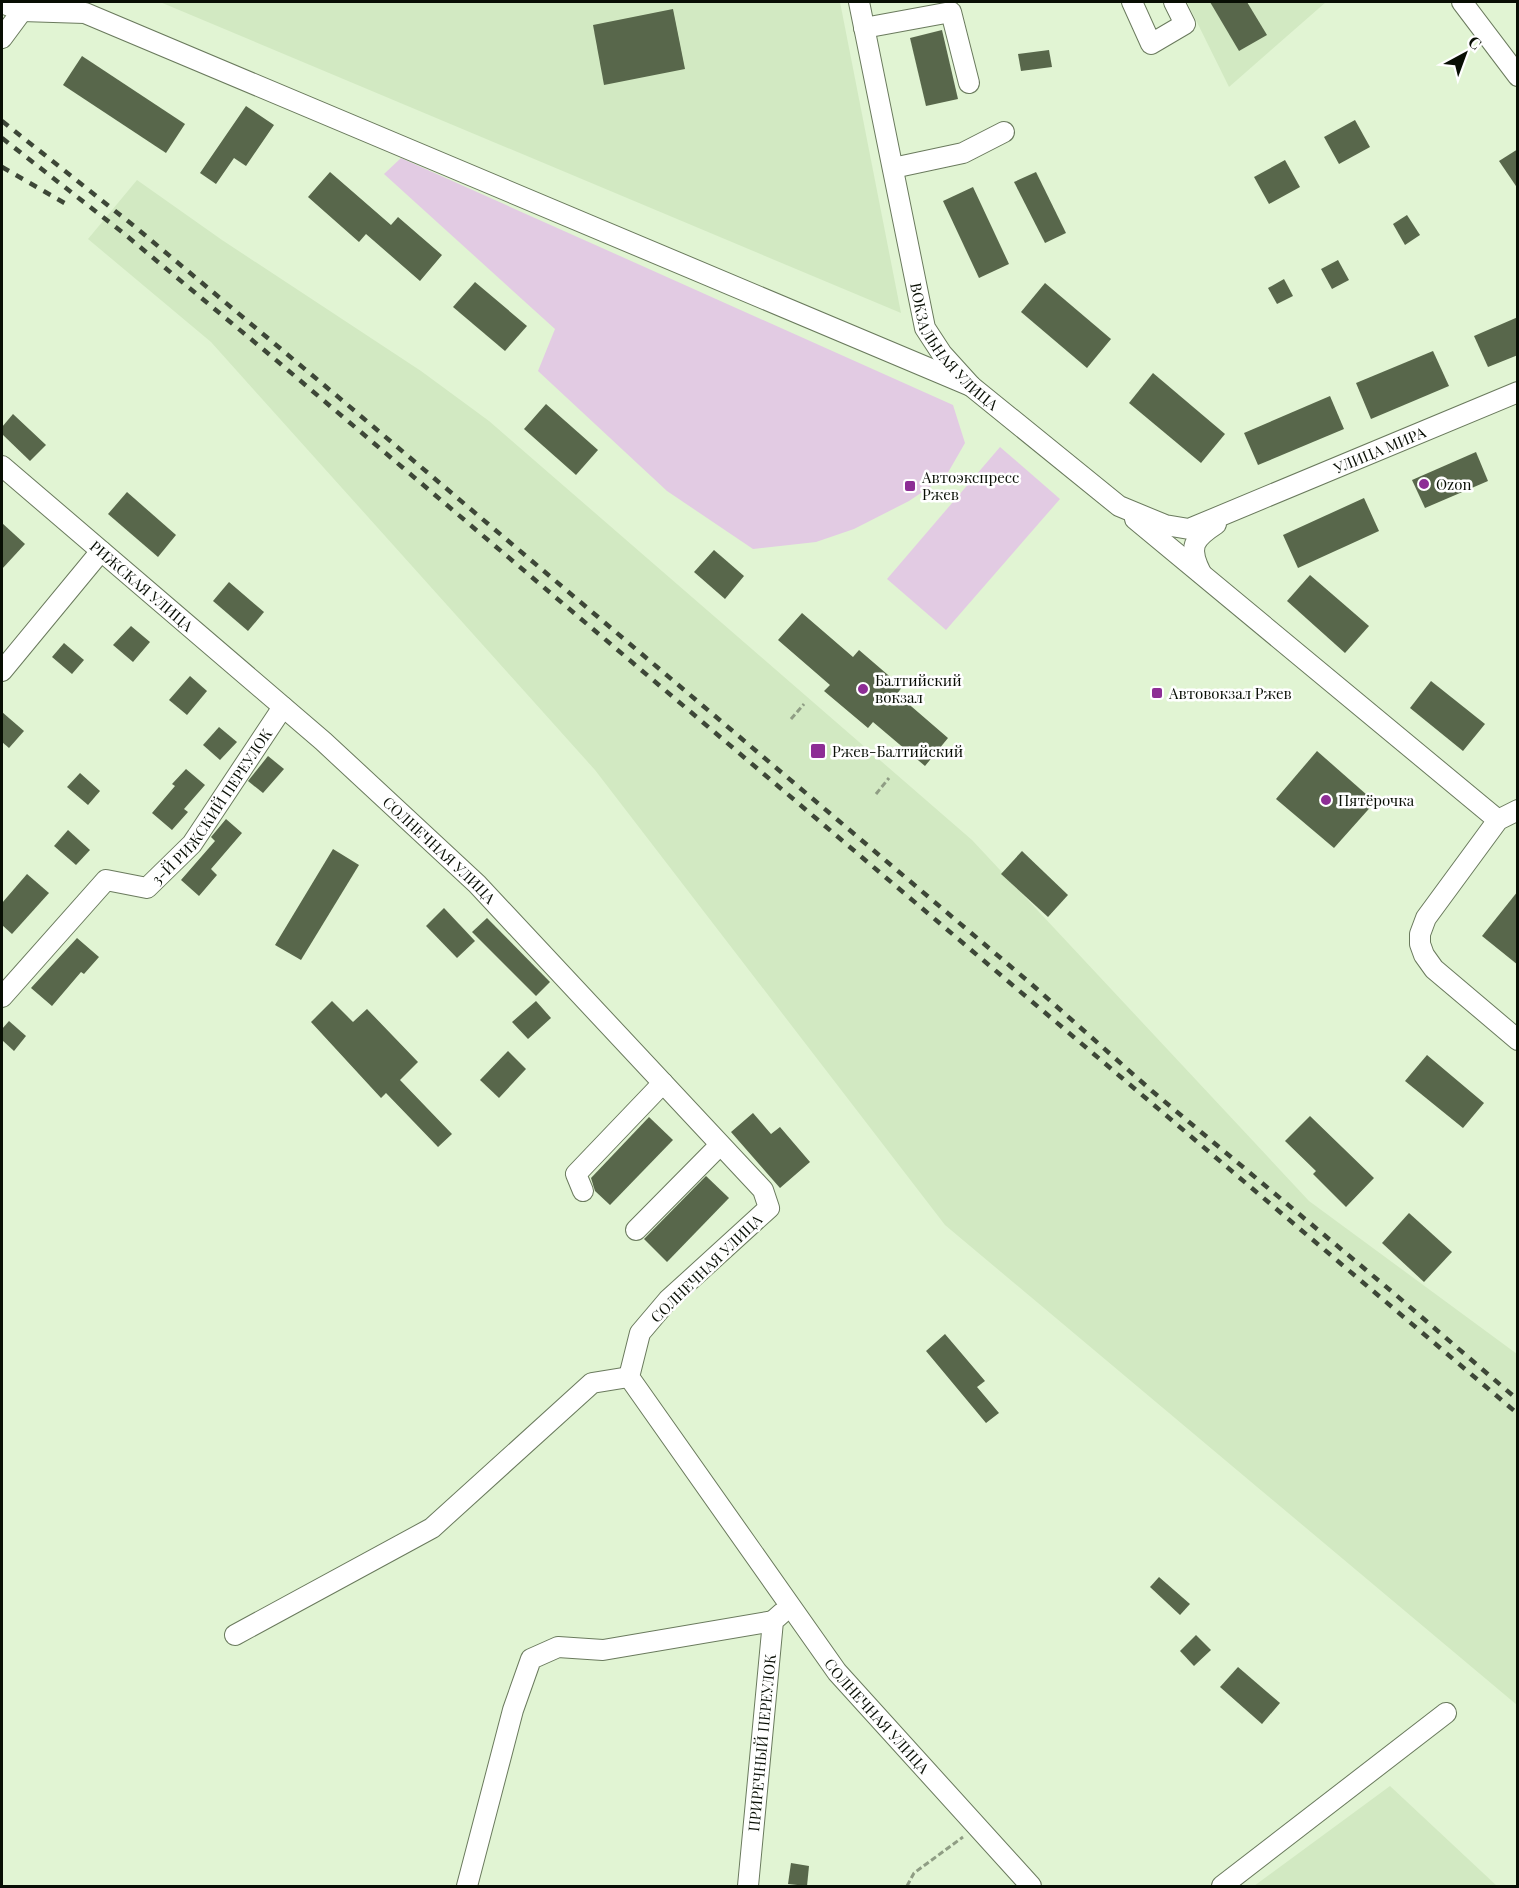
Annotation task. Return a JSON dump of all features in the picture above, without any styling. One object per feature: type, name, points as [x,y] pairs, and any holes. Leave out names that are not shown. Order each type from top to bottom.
[{"type":"street","name":"ВОКЗАЛЬНАЯ УЛИЦА","points":[[859,2],[925,328],[942,354],[971,386],[1119,506],[1165,525],[1189,529],[1240,507]]},
{"type":"street","points":[[1132,2],[1150,44],[1185,24],[1174,2]]},
{"type":"street","points":[[1462,2],[1518,76]]},
{"type":"street","points":[[2,3],[22,11],[85,13],[971,386]]},
{"type":"street","points":[[864,28],[950,7],[969,83]]},
{"type":"street","points":[[2,38],[22,11]]},
{"type":"street","points":[[893,168],[963,153],[1004,132]]},
{"type":"street","name":"УЛИЦА МИРА","points":[[1240,507],[1518,392]]},
{"type":"street","name":"РИЖСКАЯ УЛИЦА","points":[[2,466],[283,707]]},
{"type":"street","points":[[1119,506],[1498,820]]},
{"type":"street","points":[[1201,573],[1193,549],[1196,540],[1201,534],[1240,507]]},
{"type":"street","points":[[2,671],[101,551]]},
{"type":"street","name":"3-Й РИЖСКИЙ ПЕРЕУЛОК","points":[[2,997],[106,880],[147,888],[192,844],[283,707]]},
{"type":"street","name":"СОЛНЕЧНАЯ УЛИЦА","points":[[283,707],[323,741],[477,884],[763,1190],[769,1208],[668,1300],[640,1333],[629,1377],[837,1672],[1031,1887]]},
{"type":"street","points":[[1518,810],[1498,820],[1426,918],[1420,934],[1420,944],[1424,955],[1434,969],[1518,1040]]},
{"type":"street","points":[[584,1191],[576,1174],[663,1083]]},
{"type":"street","points":[[636,1230],[720,1145]]},
{"type":"street","points":[[235,1635],[432,1528],[592,1383],[629,1377]]},
{"type":"street","points":[[466,1887],[513,1710],[531,1659],[558,1647],[603,1650],[773,1621],[791,1606]]},
{"type":"street","name":"ПРИРЕЧНЫЙ ПЕРЕУЛОК","points":[[748,1887],[773,1621]]},
{"type":"street","points":[[1222,1887],[1446,1713]]},
{"type":"path","points":[[791,719],[804,705]]},
{"type":"path","points":[[876,794],[889,778]]},
{"type":"path","points":[[907,1887],[914,1873],[977,1826]]},
{"type":"shaded area","points":[[160,2],[840,2],[901,313]]},
{"type":"shaded area","points":[[1187,2],[1326,2],[1229,87]]},
{"type":"shaded area","points":[[401,158],[953,405],[965,443],[946,476],[909,501],[854,529],[816,542],[753,549],[667,491],[538,371],[555,329],[384,174]]},
{"type":"shaded area","points":[[137,180],[222,240],[421,371],[489,421],[972,840],[1309,1201],[1517,1354],[1517,1705],[945,1225],[595,770],[211,342],[88,239]]},
{"type":"shaded area","points":[[1000,447],[1060,499],[946,630],[887,579]]},
{"type":"shaded area","points":[[1390,1786],[1497,1886],[1254,1886]]},
{"type":"building","points":[[1210,2],[1247,2],[1267,35],[1239,51]]},
{"type":"building","points":[[673,9],[685,69],[604,85],[593,25]]},
{"type":"building","points":[[942,30],[958,99],[926,106],[910,38]]},
{"type":"building","points":[[1049,50],[1052,67],[1021,71],[1018,54]]},
{"type":"building","points":[[82,56],[185,124],[166,153],[63,85]]},
{"type":"building","points":[[246,106],[274,125],[246,166],[234,158],[216,184],[200,173]]},
{"type":"building","points":[[1355,120],[1370,147],[1339,164],[1324,137]]},
{"type":"building","points":[[1518,149],[1518,189],[1499,161]]},
{"type":"building","points":[[1285,160],[1300,187],[1269,204],[1254,177]]},
{"type":"building","points":[[330,172],[391,225],[398,217],[442,255],[420,281],[366,234],[359,242],[308,197]]},
{"type":"building","points":[[1036,172],[1066,233],[1045,243],[1014,182]]},
{"type":"building","points":[[973,187],[1009,264],[979,278],[943,201]]},
{"type":"building","points":[[1407,215],[1420,235],[1405,245],[1393,224]]},
{"type":"building","points":[[1338,260],[1349,280],[1332,289],[1321,269]]},
{"type":"building","points":[[1284,279],[1293,296],[1277,304],[1268,288]]},
{"type":"building","points":[[475,282],[527,326],[505,351],[453,307]]},
{"type":"building","points":[[1045,283],[1111,339],[1087,368],[1021,312]]},
{"type":"building","points":[[1518,317],[1518,355],[1488,367],[1474,336]]},
{"type":"building","points":[[1433,351],[1449,386],[1371,419],[1356,383]]},
{"type":"building","points":[[1153,373],[1225,434],[1201,463],[1129,403]]},
{"type":"building","points":[[1330,396],[1344,429],[1258,465],[1244,433]]},
{"type":"building","points":[[546,404],[598,450],[576,475],[524,429]]},
{"type":"building","points":[[13,414],[46,445],[30,461],[2,434],[2,427]]},
{"type":"building","points":[[1476,452],[1488,481],[1425,508],[1412,480]]},
{"type":"building","points":[[127,492],[176,535],[158,557],[108,514]]},
{"type":"building","points":[[1364,498],[1379,531],[1298,568],[1283,535]]},
{"type":"building","points":[[2,523],[25,544],[2,569]]},
{"type":"building","points":[[714,550],[744,576],[725,599],[694,572]]},
{"type":"building","points":[[1310,575],[1369,626],[1345,653],[1287,601]]},
{"type":"building","points":[[229,582],[264,612],[248,631],[213,601]]},
{"type":"building","name":"Балтийский вокзал","points":[[802,613],[853,657],[859,650],[902,687],[897,694],[948,738],[925,766],[873,722],[868,728],[824,691],[830,685],[778,640]]},
{"type":"building","points":[[131,626],[150,642],[133,662],[113,645]]},
{"type":"building","points":[[64,643],[84,660],[72,674],[52,657]]},
{"type":"building","points":[[190,676],[207,691],[187,715],[169,700]]},
{"type":"building","points":[[1431,681],[1485,724],[1463,751],[1410,708]]},
{"type":"building","points":[[2,712],[24,731],[9,748],[2,742]]},
{"type":"building","points":[[219,727],[237,742],[220,760],[203,745]]},
{"type":"building","name":"Пятёрочка","points":[[1317,751],[1375,802],[1334,848],[1276,799]]},
{"type":"building","points":[[268,756],[284,769],[263,793],[248,781]]},
{"type":"building","points":[[186,769],[205,785],[184,809],[188,812],[172,830],[152,813],[175,786],[172,784]]},
{"type":"building","points":[[80,773],[100,791],[88,805],[67,787]]},
{"type":"building","points":[[226,819],[242,833],[211,869],[217,875],[199,896],[181,880],[215,841],[211,837]]},
{"type":"building","points":[[68,830],[90,850],[76,865],[54,846]]},
{"type":"building","points":[[333,849],[359,865],[301,960],[275,945]]},
{"type":"building","points":[[1022,851],[1068,895],[1048,917],[1001,874]]},
{"type":"building","points":[[27,874],[49,893],[12,934],[2,925],[2,903]]},
{"type":"building","points":[[1518,891],[1518,965],[1482,936]]},
{"type":"building","points":[[444,908],[475,941],[457,958],[426,926]]},
{"type":"building","points":[[487,918],[550,982],[536,996],[472,932]]},
{"type":"building","points":[[77,938],[99,957],[84,974],[81,972],[52,1006],[31,988]]},
{"type":"building","points":[[332,1001],[353,1022],[367,1009],[418,1062],[400,1080],[452,1134],[438,1147],[386,1093],[381,1098],[311,1022]]},
{"type":"building","points":[[536,1001],[551,1018],[528,1039],[512,1022]]},
{"type":"building","points":[[9,1021],[26,1036],[14,1051],[2,1040],[2,1029]]},
{"type":"building","points":[[508,1051],[526,1069],[499,1098],[480,1080]]},
{"type":"building","points":[[1427,1055],[1484,1103],[1463,1128],[1405,1081]]},
{"type":"building","points":[[753,1113],[771,1134],[780,1127],[810,1162],[780,1188],[731,1132]]},
{"type":"building","points":[[1310,1116],[1374,1178],[1346,1207],[1313,1174],[1316,1171],[1285,1141]]},
{"type":"building","points":[[649,1117],[673,1140],[610,1205],[595,1191],[591,1178]]},
{"type":"building","points":[[706,1176],[729,1198],[667,1262],[644,1239]]},
{"type":"building","points":[[1409,1213],[1452,1252],[1424,1282],[1382,1243]]},
{"type":"building","points":[[945,1334],[985,1381],[977,1387],[999,1413],[986,1423],[926,1351]]},
{"type":"building","points":[[1159,1577],[1190,1604],[1180,1615],[1150,1587]]},
{"type":"building","points":[[1196,1635],[1211,1650],[1194,1666],[1180,1651]]},
{"type":"building","points":[[1238,1667],[1280,1703],[1262,1724],[1220,1687]]},
{"type":"building","points":[[791,1863],[809,1866],[807,1886],[788,1884]]},
{"type":"railway","points":[[2,121],[134,226],[343,401],[1518,1400]]},
{"type":"railway","points":[[2,138],[122,232],[270,355],[1518,1414]]},
{"type":"railway","points":[[2,167],[68,205]]},
{"type":"place","name":"Ozon","points":[[1424,484]]},
{"type":"place","name":"Автоэкспресс Ржев","points":[[910,486]]},
{"type":"place","name":"Балтийский вокзал","points":[[863,689]]},
{"type":"place","name":"Автовокзал Ржев","points":[[1157,693]]},
{"type":"place","name":"Ржев-Балтийский","points":[[818,751]]},
{"type":"place","name":"Пятёрочка","points":[[1326,800]]}]
